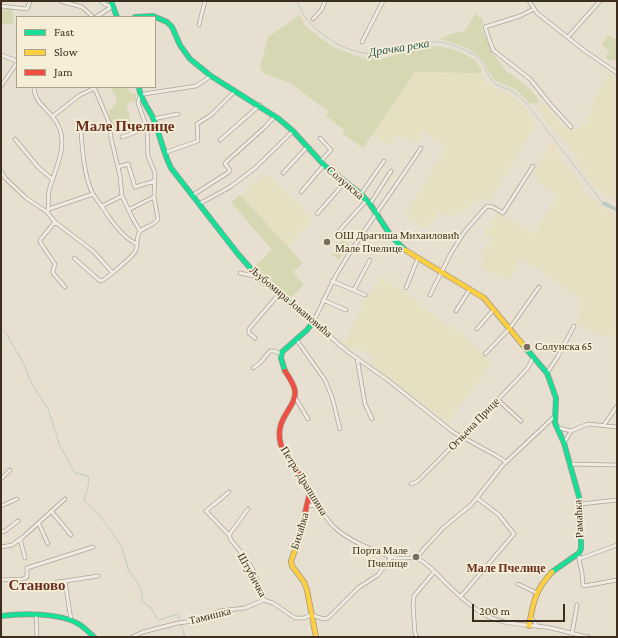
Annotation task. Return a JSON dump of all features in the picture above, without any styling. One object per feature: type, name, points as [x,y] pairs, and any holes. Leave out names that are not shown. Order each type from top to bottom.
[{"type":"street","points":[[1,6],[27,9],[30,1]]},
{"type":"street","points":[[60,1],[82,6],[93,16]]},
{"type":"street","points":[[101,1],[106,5],[112,3]]},
{"type":"street","points":[[199,25],[205,1]]},
{"type":"street","points":[[313,19],[322,8],[325,1]]},
{"type":"street","points":[[362,42],[383,1]]},
{"type":"street","points":[[529,1],[537,13],[617,73]]},
{"type":"street","points":[[568,37],[600,1]]},
{"type":"street","points":[[95,16],[112,3]]},
{"type":"street","points":[[112,3],[117,16]]},
{"type":"street","points":[[534,9],[520,16],[485,27],[493,50],[530,79],[571,127]]},
{"type":"street","name":"Солунска","points":[[156,17],[167,22],[190,59],[211,76],[276,116],[293,131],[324,165],[361,194],[369,202],[395,240],[405,250],[484,298],[547,373],[556,398],[554,423],[558,428]]},
{"type":"street","points":[[1,55],[16,62]]},
{"type":"street","points":[[1,86],[16,64]]},
{"type":"street","points":[[140,231],[156,223],[158,219],[154,198],[154,170],[148,156],[147,128],[138,105],[138,99],[140,95],[196,86],[211,76]]},
{"type":"street","points":[[34,88],[39,103],[53,116],[60,128],[62,143],[58,167],[48,192],[48,211]]},
{"type":"street","points":[[53,116],[80,95],[94,88],[109,122],[122,196],[140,231],[134,254],[104,280],[98,280],[74,258]]},
{"type":"street","name":"Љубомира Јовановића","points":[[139,88],[140,95],[153,119],[171,168],[238,254],[259,278],[357,358],[390,381],[453,432],[506,462]]},
{"type":"street","points":[[164,152],[198,141],[196,124],[211,115],[235,91]]},
{"type":"street","points":[[220,140],[260,105]]},
{"type":"street","points":[[153,119],[178,114]]},
{"type":"street","points":[[193,195],[229,172],[230,170],[225,164],[226,162],[276,116]]},
{"type":"street","points":[[122,137],[147,128]]},
{"type":"street","points":[[81,131],[82,150],[90,187],[93,194],[115,226],[130,241],[137,244]]},
{"type":"street","points":[[199,204],[230,187],[255,168],[293,131]]},
{"type":"street","points":[[320,138],[331,150],[320,161]]},
{"type":"street","points":[[15,139],[38,167],[53,180]]},
{"type":"street","points":[[283,173],[307,147]]},
{"type":"street","points":[[308,419],[294,396],[294,392],[282,362],[282,354],[284,349],[309,328],[332,281],[366,228],[421,148]]},
{"type":"street","points":[[361,194],[384,161]]},
{"type":"street","points":[[118,167],[128,164],[135,187],[155,181]]},
{"type":"street","points":[[301,192],[324,165]]},
{"type":"street","points":[[430,295],[450,253],[465,231],[487,206],[503,213],[533,166]]},
{"type":"street","points":[[339,231],[369,202],[391,171]]},
{"type":"street","points":[[1,172],[5,178],[28,200],[48,211],[56,222],[93,251],[112,272]]},
{"type":"street","points":[[317,214],[345,182]]},
{"type":"street","points":[[48,211],[93,194]]},
{"type":"street","points":[[102,206],[122,196]]},
{"type":"street","points":[[128,210],[154,198]]},
{"type":"street","points":[[56,222],[40,240],[40,242],[55,264],[53,273],[66,287]]},
{"type":"street","points":[[406,288],[418,258]]},
{"type":"street","points":[[354,290],[370,260]]},
{"type":"street","points":[[248,275],[251,270],[250,268]]},
{"type":"street","points":[[240,273],[259,278]]},
{"type":"street","points":[[332,281],[365,295]]},
{"type":"street","points":[[485,354],[510,328],[539,287]]},
{"type":"street","points":[[456,311],[470,289]]},
{"type":"street","points":[[255,338],[249,333],[249,329],[279,294]]},
{"type":"street","points":[[324,300],[346,310]]},
{"type":"street","points":[[477,329],[494,309]]},
{"type":"street","points":[[547,373],[558,358],[574,326]]},
{"type":"street","points":[[296,339],[325,380],[332,397],[340,429]]},
{"type":"street","points":[[252,368],[260,363],[270,351],[273,350],[282,354]]},
{"type":"street","points":[[357,358],[365,404],[372,419]]},
{"type":"street","name":"Огњена Прице","points":[[411,484],[418,481],[498,400],[527,368],[533,358]]},
{"type":"street","name":"Петра Драпшина","points":[[294,396],[280,424],[278,438],[318,505],[334,527],[348,538],[391,557],[402,559],[409,557],[417,558]]},
{"type":"street","points":[[498,400],[520,421]]},
{"type":"street","points":[[604,425],[617,406]]},
{"type":"street","points":[[555,416],[506,462],[472,504],[443,528],[422,550],[417,558],[451,589],[482,613],[512,624],[558,629],[572,634],[589,637]]},
{"type":"street","points":[[558,428],[571,431],[588,424],[617,427]]},
{"type":"street","name":"Рамаћка","points":[[558,428],[564,443],[581,504],[581,549],[579,556],[582,573],[582,585],[584,586],[617,580]]},
{"type":"street","points":[[564,443],[571,431]]},
{"type":"street","points":[[569,464],[617,465]]},
{"type":"street","points":[[1,480],[10,470]]},
{"type":"street","name":"Штубичка","points":[[229,492],[206,511],[229,535],[252,570],[264,600],[273,603],[296,618],[304,618],[311,615],[324,619],[328,618],[358,588],[378,574],[391,557]]},
{"type":"street","name":"Бихаћка","points":[[310,492],[300,540],[291,561],[292,566],[304,582],[307,590],[316,637]]},
{"type":"street","points":[[461,596],[514,534],[499,515],[476,498]]},
{"type":"street","points":[[1,506],[17,499]]},
{"type":"street","points":[[1,547],[12,545],[20,539],[39,524],[64,499]]},
{"type":"street","points":[[581,504],[617,500]]},
{"type":"street","points":[[307,506],[318,505]]},
{"type":"street","points":[[229,535],[248,509]]},
{"type":"street","points":[[52,512],[71,535]]},
{"type":"street","points":[[1,532],[5,531],[18,521]]},
{"type":"street","points":[[39,524],[48,544]]},
{"type":"street","points":[[20,539],[25,558]]},
{"type":"street","points":[[579,556],[617,545]]},
{"type":"street","points":[[1,580],[26,578],[27,568],[93,547]]},
{"type":"street","name":"Рамаћка","points":[[529,626],[536,593],[543,582],[554,570],[579,556]]},
{"type":"street","points":[[418,637],[415,633],[412,605],[414,596],[434,572]]},
{"type":"street","points":[[57,582],[98,576]]},
{"type":"street","points":[[65,581],[71,620]]},
{"type":"street","points":[[518,584],[536,593]]},
{"type":"street","name":"Тамишка","points":[[132,637],[143,632],[178,623],[194,621],[219,611],[245,608],[264,600]]},
{"type":"street","points":[[572,634],[577,605]]},
{"type":"street","points":[[1,616],[10,614],[36,615],[71,620],[94,637]]},
{"type":"street","points":[[36,615],[37,637]]},
{"type":"street","points":[[531,617],[538,627]]},
{"type":"shaded area","points":[[415,72],[480,73],[486,81],[497,89],[516,98],[527,109],[537,123],[490,200],[481,198],[478,202],[449,217],[441,211],[426,229],[405,215],[446,147],[425,132],[416,144],[398,135],[389,144],[372,135]]},
{"type":"shaded area","points":[[609,73],[617,78],[617,202],[594,187],[581,169],[579,160],[566,143],[545,121],[539,108],[538,99],[547,106],[561,125],[572,130],[580,128],[590,114],[594,98]]},
{"type":"shaded area","points":[[552,142],[562,160],[574,174],[586,193],[617,217],[617,336],[596,334],[575,324],[580,313],[581,299],[541,271],[519,259],[510,279],[481,269],[485,252],[482,251],[492,239],[483,234],[498,212],[534,234],[558,195],[545,187],[532,174]]},
{"type":"shaded area","points":[[267,173],[314,219],[288,247],[240,195]]},
{"type":"shaded area","points":[[604,201],[617,208],[617,212],[601,204]]},
{"type":"shaded area","points":[[381,276],[410,295],[432,314],[463,335],[493,362],[448,423],[370,364],[374,358],[354,346],[350,350],[344,344],[363,303]]},
{"type":"green space","points":[[1,9],[13,9],[14,21],[11,24],[1,24]]},
{"type":"green space","points":[[475,14],[483,19],[482,30],[493,54],[506,71],[530,89],[538,99],[538,102],[530,104],[517,90],[494,80],[483,62],[472,51],[439,39],[451,34],[465,31]]},
{"type":"green space","points":[[300,15],[305,26],[331,46],[359,57],[380,60],[411,49],[439,46],[455,50],[474,59],[482,70],[480,73],[415,72],[363,148],[343,134],[345,131],[325,115],[329,112],[290,83],[265,74],[260,68],[268,37]]},
{"type":"green space","points":[[608,35],[617,40],[617,60],[610,61],[605,57],[609,53],[602,44]]},
{"type":"green space","points":[[112,88],[128,88],[130,93],[136,93],[136,101],[130,102],[127,105],[130,131],[126,133],[124,130],[111,132],[109,111],[117,101]]},
{"type":"green space","points":[[240,195],[303,263],[293,272],[304,285],[289,299],[254,267],[272,250],[231,202]]},
{"type":"green space","points":[[342,240],[349,244],[339,260],[332,255]]},
{"type":"waterway","name":"Драчка река","points":[[297,1],[308,21],[320,33],[341,46],[358,52],[375,54],[385,53],[422,43],[443,42],[454,45],[476,56],[480,59],[494,83],[514,92],[527,104],[602,202]]},
{"type":"waterway","points":[[1,328],[8,336],[23,362],[29,378],[48,409],[60,446],[75,473],[88,476],[88,486],[84,500],[99,514],[122,547],[128,569],[142,590],[142,601],[151,608],[158,620],[178,614],[180,621]]},
{"type":"waterway","points":[[181,624],[185,637]]},
{"type":"traffic: fast","points":[[111,1],[117,16]]},
{"type":"traffic: fast","points":[[156,17],[167,22],[172,27],[180,45],[190,59],[211,76],[279,119],[293,131],[324,165],[361,194],[370,204],[391,236],[405,250]]},
{"type":"traffic: fast","points":[[139,88],[155,124],[171,168],[238,254],[259,278],[313,322],[307,330],[282,352],[281,358],[285,371]]},
{"type":"traffic: fast","points":[[523,345],[547,373],[556,398],[555,423],[564,443],[581,504],[581,549],[579,553],[552,572]]},
{"type":"traffic: fast","points":[[1,616],[30,614],[60,617],[77,623],[94,637]]},
{"type":"traffic: slow","points":[[405,250],[484,298],[523,345]]},
{"type":"traffic: slow","points":[[305,513],[299,540],[291,561],[292,566],[304,582],[307,590],[316,637]]},
{"type":"traffic: slow","points":[[529,626],[538,591],[552,572]]},
{"type":"traffic: jam","points":[[285,371],[294,386],[295,397],[282,421],[279,436],[281,445],[310,492],[305,513]]},
{"type":"place","name":"ОШ Драгиша Михаиловић Мале Пчелице","points":[[327,242]]},
{"type":"place","name":"Солунска 65","points":[[527,347]]},
{"type":"place","name":"Порта Мале Пчелице","points":[[416,557]]},
{"type":"district","name":"Мале Пчелице","points":[[125,126]]},
{"type":"district","name":"Мале Пчелице","points":[[506,568]]},
{"type":"district","name":"Станово","points":[[37,585]]}]
